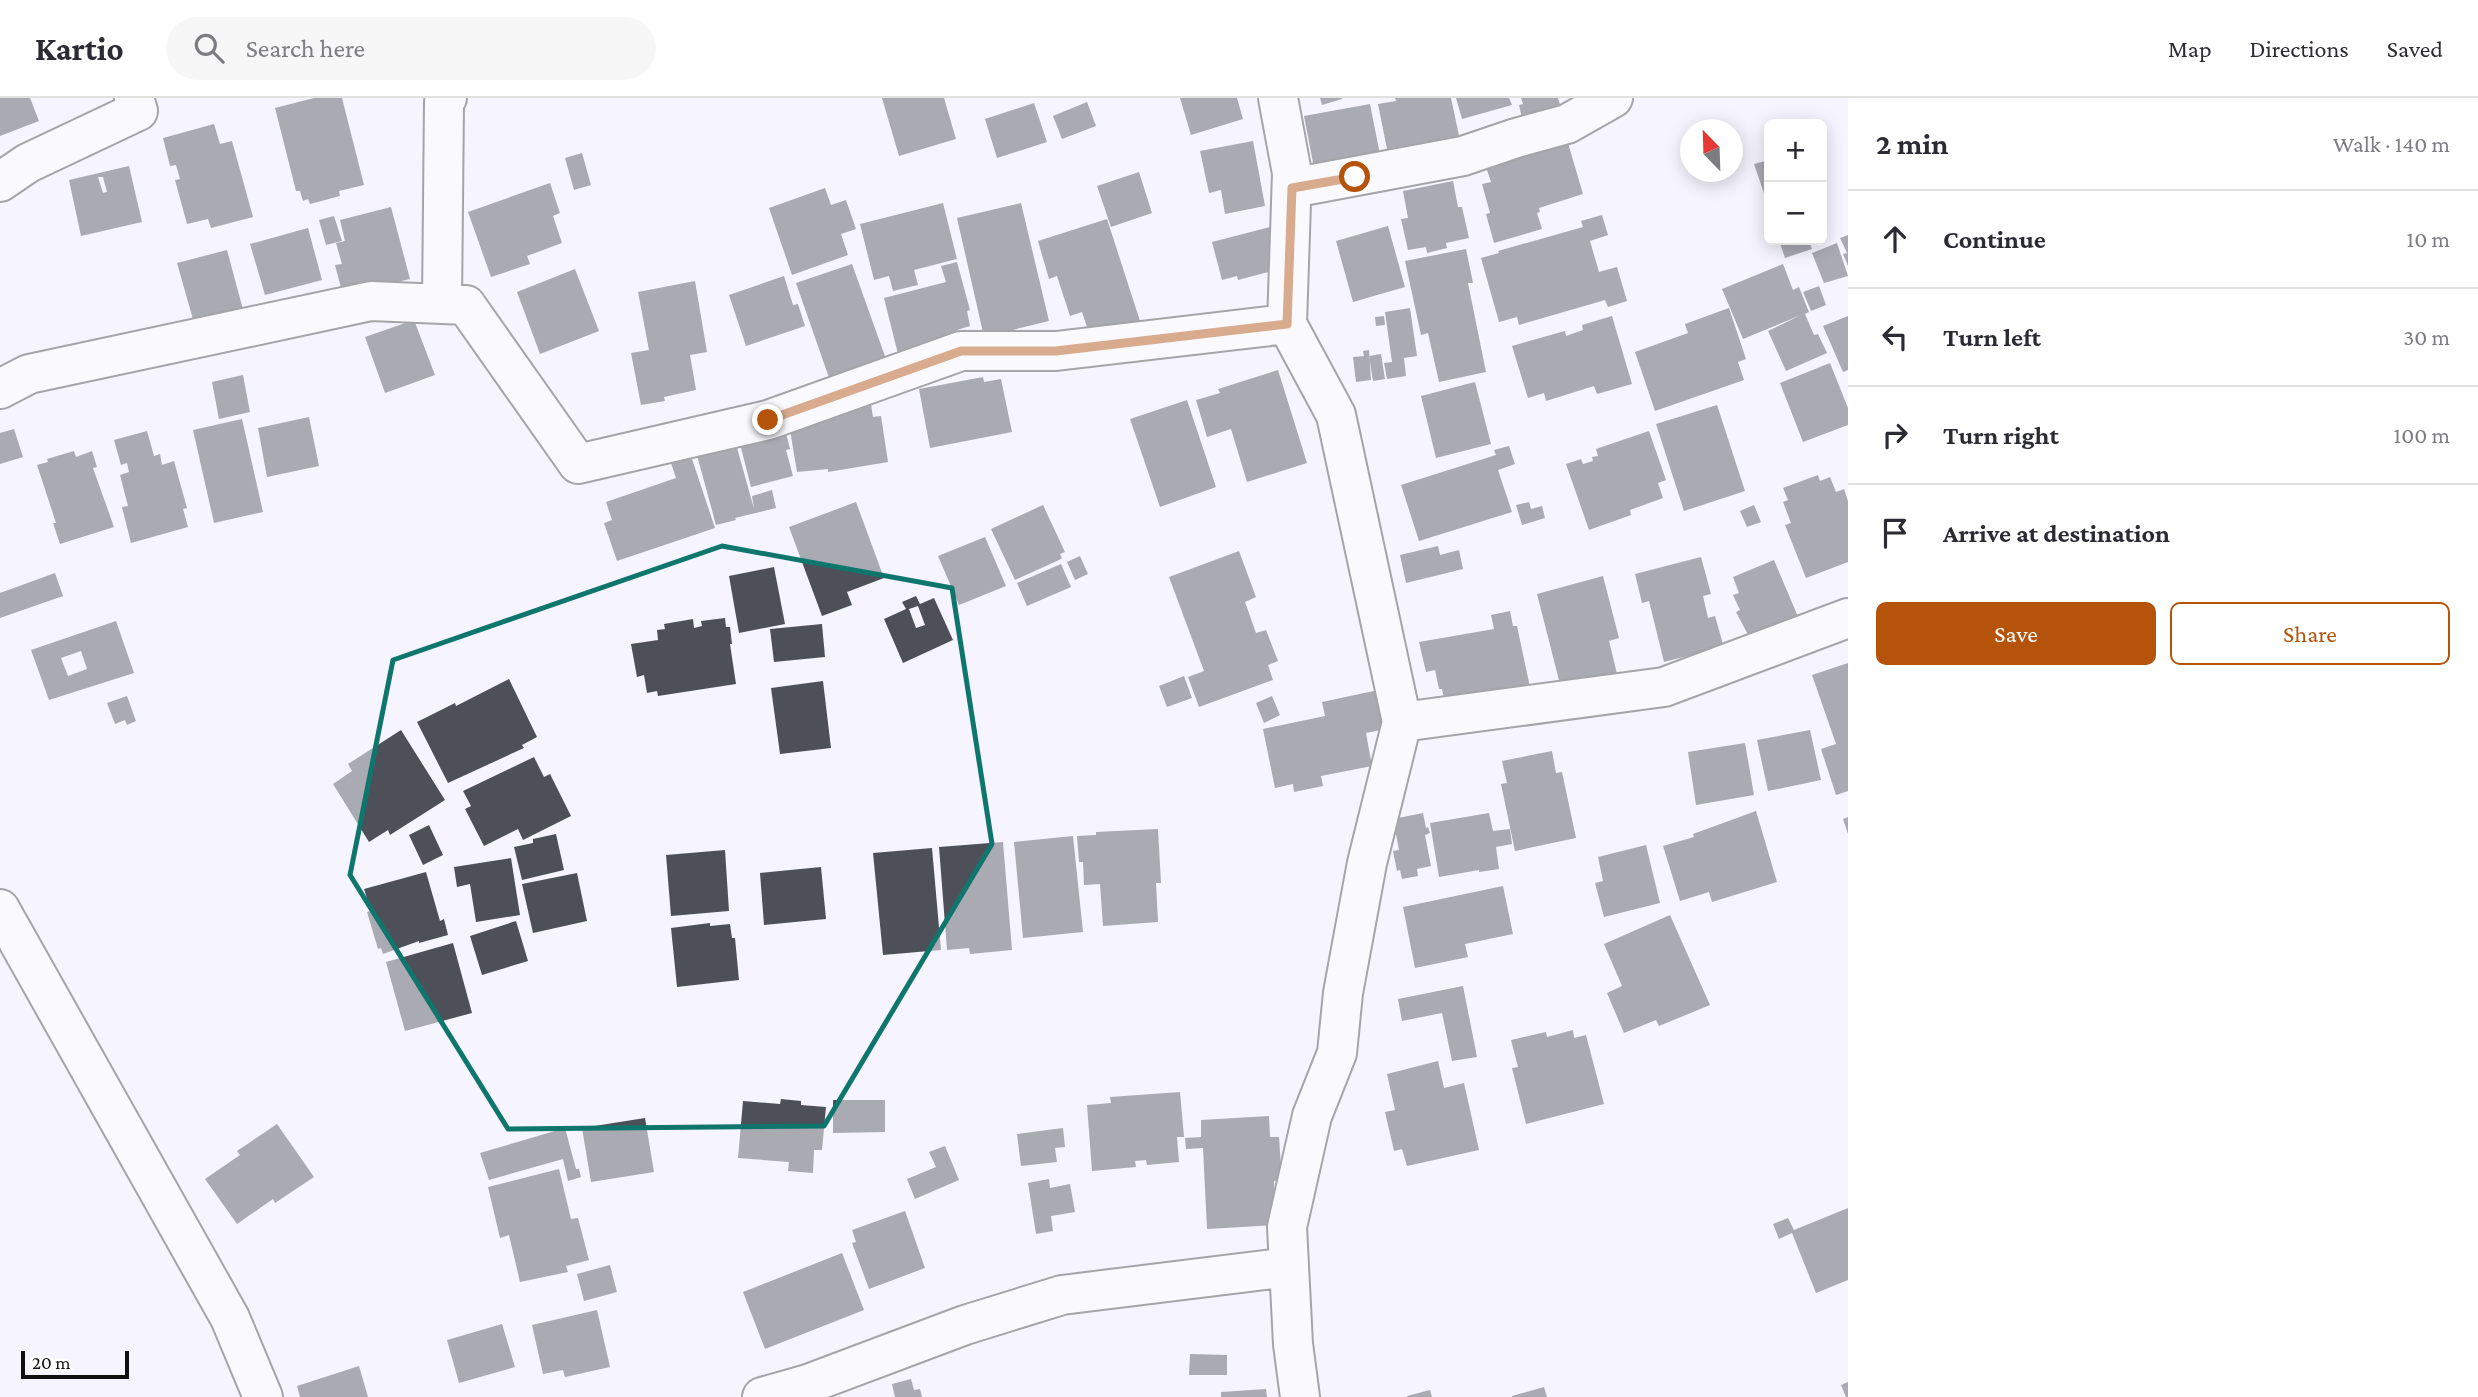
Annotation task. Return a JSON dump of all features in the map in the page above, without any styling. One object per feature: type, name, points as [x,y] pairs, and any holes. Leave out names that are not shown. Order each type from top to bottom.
[{"type":"street","points":[[0,182],[28,163],[138,111],[134,98]]},
{"type":"street","points":[[442,304],[444,102],[447,98]]},
{"type":"street","points":[[1278,98],[1292,173],[1287,324],[1336,415],[1402,722],[1367,863],[1343,993],[1337,1053],[1312,1116],[1287,1227],[1293,1345],[1300,1397]]},
{"type":"street","points":[[1292,188],[1462,156],[1567,124],[1613,98]]},
{"type":"street","points":[[0,389],[29,374],[371,301],[466,305],[578,464],[768,420],[961,351],[1056,351],[1287,324]]},
{"type":"street","points":[[1402,722],[1664,687],[1848,618]]},
{"type":"street","points":[[0,909],[230,1318],[263,1397]]},
{"type":"street","points":[[762,1397],[849,1382],[965,1325],[1062,1295],[1289,1267]]},
{"type":"highlighted area","points":[[722,546],[952,588],[992,844],[824,1126],[508,1129],[350,875],[393,660]]},
{"type":"building","points":[[0,98],[30,98],[39,121],[0,136]]},
{"type":"building","points":[[314,98],[342,98],[364,185],[339,191],[340,196],[310,204],[308,199],[303,201],[300,191],[296,191],[275,108]]},
{"type":"building","points":[[882,98],[944,98],[956,139],[899,156]]},
{"type":"building","points":[[1180,98],[1237,98],[1243,119],[1191,135]]},
{"type":"building","points":[[1320,98],[1342,98],[1342,99],[1322,105]]},
{"type":"building","points":[[1395,98],[1451,98],[1461,145],[1389,159],[1378,104],[1396,101]]},
{"type":"building","points":[[1456,98],[1509,98],[1512,105],[1462,119]]},
{"type":"building","points":[[1521,98],[1558,98],[1562,111],[1524,127],[1519,105],[1523,104]]},
{"type":"building","points":[[1087,102],[1096,126],[1062,139],[1053,116]]},
{"type":"building","points":[[1034,103],[1047,142],[997,158],[985,119]]},
{"type":"building","points":[[1370,104],[1381,160],[1315,173],[1304,116]]},
{"type":"building","points":[[214,124],[220,144],[232,141],[253,217],[211,228],[208,219],[187,224],[175,180],[180,179],[176,165],[170,166],[163,138]]},
{"type":"building","points":[[1253,141],[1265,206],[1225,214],[1221,190],[1209,193],[1200,151]]},
{"type":"building","points":[[1568,143],[1583,194],[1539,208],[1540,212],[1537,213],[1542,229],[1494,243],[1482,184],[1491,182],[1486,167]]},
{"type":"building","points":[[582,153],[591,185],[574,190],[565,158]]},
{"type":"building","points":[[1764,161],[1764,193],[1754,164]]},
{"type":"building","points":[[129,166],[142,222],[81,236],[69,180]],"holes":[[[98,177],[103,177],[107,192],[103,193]]]},
{"type":"building","points":[[1139,172],[1152,213],[1111,227],[1097,186]]},
{"type":"building","points":[[1453,181],[1458,207],[1462,207],[1469,238],[1446,243],[1447,248],[1427,253],[1426,247],[1408,250],[1401,219],[1408,218],[1403,191]]},
{"type":"building","points":[[550,183],[560,213],[553,216],[562,243],[527,256],[530,264],[491,277],[468,212]]},
{"type":"building","points":[[825,188],[831,205],[846,200],[856,229],[841,234],[848,255],[792,275],[769,208]]},
{"type":"building","points":[[943,203],[957,259],[914,270],[918,285],[893,291],[889,276],[874,280],[860,224]]},
{"type":"building","points":[[1021,203],[1049,321],[984,337],[957,218]]},
{"type":"building","points":[[391,207],[410,279],[389,284],[345,303],[335,265],[342,264],[336,243],[345,241],[340,220]]},
{"type":"building","points":[[1602,215],[1608,235],[1590,241],[1599,272],[1617,267],[1627,301],[1608,307],[1605,300],[1519,325],[1517,317],[1499,322],[1481,258],[1583,227],[1581,221]]},
{"type":"building","points":[[334,216],[342,241],[326,245],[319,220]]},
{"type":"building","points":[[1107,219],[1140,321],[1090,336],[1082,312],[1070,316],[1057,276],[1049,279],[1038,241]]},
{"type":"building","points":[[1388,226],[1405,287],[1353,302],[1336,241]]},
{"type":"building","points":[[1270,227],[1280,269],[1238,280],[1237,276],[1222,280],[1212,242]]},
{"type":"building","points":[[308,228],[322,280],[265,295],[250,244]]},
{"type":"building","points":[[1848,235],[1848,266],[1843,254],[1847,253],[1840,238]]},
{"type":"building","points":[[1837,243],[1848,276],[1824,283],[1812,253]]},
{"type":"building","points":[[1781,245],[1811,245],[1812,249],[1785,258]]},
{"type":"building","points":[[1466,249],[1473,283],[1468,283],[1486,372],[1439,382],[1428,333],[1421,335],[1405,261]]},
{"type":"building","points":[[227,250],[245,317],[196,330],[177,263]]},
{"type":"building","points":[[957,262],[970,310],[967,311],[970,326],[957,330],[958,334],[931,341],[933,349],[899,358],[884,298],[946,282],[941,266]]},
{"type":"building","points":[[852,264],[886,359],[834,392],[796,283]]},
{"type":"building","points":[[1783,264],[1793,290],[1799,287],[1809,312],[1805,314],[1814,335],[1818,334],[1827,353],[1786,371],[1768,331],[1801,315],[1743,339],[1722,289]]},
{"type":"building","points":[[575,269],[599,331],[540,354],[517,292]]},
{"type":"building","points":[[784,276],[793,305],[798,304],[805,326],[746,346],[729,295]]},
{"type":"building","points":[[695,281],[707,352],[690,355],[696,390],[664,397],[665,401],[641,405],[631,353],[649,350],[638,292]]},
{"type":"building","points":[[1819,286],[1826,305],[1811,311],[1803,292]]},
{"type":"building","points":[[1410,308],[1417,356],[1404,358],[1406,376],[1387,379],[1384,363],[1392,362],[1385,312]]},
{"type":"building","points":[[1729,308],[1746,359],[1738,362],[1744,380],[1655,411],[1635,352],[1688,333],[1685,324]]},
{"type":"building","points":[[1384,316],[1385,325],[1376,326],[1375,317]]},
{"type":"building","points":[[1612,316],[1632,384],[1597,394],[1594,386],[1546,401],[1544,393],[1528,398],[1512,346],[1565,331],[1566,336],[1583,330],[1582,325]]},
{"type":"building","points":[[1848,316],[1848,370],[1843,372],[1823,326]]},
{"type":"building","points":[[414,320],[435,375],[385,393],[365,337]]},
{"type":"building","points":[[1369,350],[1371,380],[1356,382],[1353,357],[1364,356],[1363,351]]},
{"type":"building","points":[[1381,354],[1385,379],[1373,381],[1369,356]]},
{"type":"building","points":[[1830,363],[1848,408],[1848,425],[1803,442],[1780,383]]},
{"type":"building","points":[[1278,370],[1307,463],[1247,482],[1231,429],[1207,437],[1196,400],[1220,393],[1218,389]]},
{"type":"building","points":[[243,375],[250,412],[219,419],[212,382]]},
{"type":"building","points":[[983,377],[984,382],[1001,379],[1012,432],[930,448],[919,389]]},
{"type":"building","points":[[1475,382],[1491,444],[1436,458],[1421,396]]},
{"type":"building","points":[[1187,400],[1216,487],[1160,507],[1130,419]]},
{"type":"building","points":[[871,404],[873,417],[881,416],[888,462],[828,472],[828,469],[797,472],[788,418]]},
{"type":"building","points":[[1717,405],[1745,491],[1684,511],[1656,424]]},
{"type":"building","points":[[309,417],[319,466],[267,477],[258,428]]},
{"type":"building","points":[[242,419],[263,512],[214,523],[193,430]]},
{"type":"building","points":[[783,421],[790,449],[786,450],[793,476],[751,487],[737,432]]},
{"type":"building","points":[[14,429],[23,457],[0,464],[0,433]]},
{"type":"building","points":[[147,431],[154,456],[160,454],[162,465],[174,461],[187,508],[183,509],[188,527],[131,543],[122,507],[128,506],[120,475],[129,472],[127,463],[121,465],[114,440]]},
{"type":"building","points":[[1649,431],[1666,480],[1658,483],[1663,498],[1630,510],[1631,515],[1589,530],[1566,464],[1581,459],[1583,464],[1593,461],[1592,457],[1598,456],[1596,449]]},
{"type":"building","points":[[734,437],[754,509],[752,496],[772,490],[776,508],[716,525],[695,448]]},
{"type":"building","points":[[1509,446],[1515,464],[1498,470],[1512,512],[1419,541],[1401,485],[1496,455],[1494,450]]},
{"type":"building","points":[[74,451],[76,457],[92,451],[97,467],[93,468],[114,527],[60,544],[37,465]]},
{"type":"building","points":[[690,453],[715,528],[617,561],[604,523],[612,520],[606,502],[676,478],[670,460]]},
{"type":"building","points":[[1818,475],[1820,481],[1830,477],[1836,492],[1844,489],[1848,501],[1848,562],[1806,578],[1785,525],[1791,523],[1783,502],[1788,500],[1783,488]]},
{"type":"building","points":[[856,502],[884,578],[847,592],[852,605],[822,616],[789,527]]},
{"type":"building","points":[[1529,502],[1531,509],[1542,506],[1545,518],[1522,525],[1516,505]]},
{"type":"building","points":[[1043,505],[1065,552],[1060,554],[1062,558],[1059,560],[1015,580],[991,529]]},
{"type":"building","points":[[1754,505],[1761,522],[1747,527],[1740,511]]},
{"type":"building","points":[[985,537],[1006,586],[959,605],[938,556]]},
{"type":"building","points":[[1438,546],[1440,555],[1459,550],[1463,569],[1406,583],[1400,555]]},
{"type":"building","points":[[1239,551],[1256,597],[1245,602],[1256,633],[1266,630],[1278,661],[1268,665],[1273,680],[1199,707],[1188,677],[1204,671],[1169,577]]},
{"type":"building","points":[[1080,556],[1088,574],[1075,580],[1067,562]]},
{"type":"building","points":[[1701,557],[1711,594],[1703,596],[1708,618],[1715,616],[1726,655],[1697,662],[1695,654],[1664,662],[1649,601],[1642,603],[1635,574]]},
{"type":"building","points":[[1774,560],[1804,631],[1754,646],[1736,612],[1740,610],[1733,595],[1739,593],[1733,577]]},
{"type":"building","points":[[1061,564],[1071,587],[1027,606],[1017,583]]},
{"type":"building","points":[[774,567],[785,624],[739,633],[729,576]]},
{"type":"building","points":[[55,573],[63,596],[0,618],[0,593]]},
{"type":"building","points":[[1603,576],[1619,638],[1609,641],[1617,674],[1561,688],[1537,594]]},
{"type":"building","points":[[916,596],[920,604],[934,598],[953,640],[903,663],[884,619],[906,609],[902,602]],"holes":[[[918,606],[925,625],[916,628],[909,609]]]},
{"type":"building","points":[[1510,611],[1513,626],[1517,626],[1531,692],[1447,712],[1435,670],[1426,672],[1419,642],[1494,629],[1491,615]]},
{"type":"building","points":[[725,618],[726,627],[730,627],[736,684],[658,696],[657,691],[647,693],[644,675],[637,677],[631,644],[658,640],[657,630],[665,629],[664,624],[693,619],[694,628],[702,626],[701,621]]},
{"type":"building","points":[[116,621],[134,673],[49,700],[31,650]],"holes":[[[81,651],[87,669],[68,676],[61,658]]]},
{"type":"building","points":[[822,624],[825,657],[774,662],[770,629]]},
{"type":"building","points":[[1848,663],[1848,791],[1836,795],[1821,749],[1836,744],[1812,675]]},
{"type":"building","points":[[1184,676],[1192,698],[1167,707],[1159,686]]},
{"type":"building","points":[[509,679],[537,737],[522,745],[524,748],[448,783],[417,722]]},
{"type":"building","points":[[823,681],[831,748],[780,754],[771,688]]},
{"type":"building","points":[[1383,689],[1391,728],[1366,733],[1372,766],[1321,776],[1323,786],[1294,792],[1293,784],[1275,788],[1263,729],[1325,716],[1322,702]]},
{"type":"building","points":[[127,696],[136,721],[127,725],[125,720],[115,724],[107,703]]},
{"type":"building","points":[[1272,696],[1280,715],[1264,723],[1256,703]]},
{"type":"building","points":[[401,730],[445,800],[390,835],[388,830],[369,842],[333,784],[352,771],[348,764]]},
{"type":"building","points":[[1810,730],[1821,780],[1768,791],[1757,740]]},
{"type":"building","points":[[1745,743],[1754,795],[1696,805],[1688,752]]},
{"type":"building","points":[[1552,751],[1556,773],[1562,772],[1576,838],[1515,851],[1501,784],[1507,783],[1502,761]]},
{"type":"building","points":[[534,757],[544,777],[550,774],[571,816],[523,840],[518,829],[484,846],[465,809],[471,806],[463,791]]},
{"type":"building","points":[[1756,811],[1777,882],[1712,902],[1709,892],[1680,901],[1663,846],[1694,837],[1693,834]]},
{"type":"building","points":[[1423,813],[1426,828],[1428,827],[1430,833],[1425,835],[1431,866],[1417,869],[1418,876],[1402,879],[1400,870],[1397,871],[1393,851],[1399,850],[1396,834],[1390,835],[1388,820]]},
{"type":"building","points":[[1489,813],[1493,831],[1510,829],[1512,844],[1496,847],[1499,869],[1439,877],[1430,823]]},
{"type":"building","points":[[1848,817],[1848,834],[1843,819]]},
{"type":"building","points":[[429,825],[443,855],[423,865],[409,835]]},
{"type":"building","points":[[1158,829],[1161,883],[1156,883],[1158,922],[1103,926],[1100,884],[1084,885],[1083,862],[1079,862],[1077,836],[1096,835],[1096,832]]},
{"type":"building","points":[[556,834],[564,870],[522,880],[514,847]]},
{"type":"building","points":[[1073,836],[1083,932],[1023,938],[1014,842]]},
{"type":"building","points":[[1003,842],[1012,950],[970,954],[969,948],[947,950],[939,847]]},
{"type":"building","points":[[1646,845],[1660,903],[1604,917],[1595,883],[1603,881],[1598,857]]},
{"type":"building","points":[[932,848],[941,950],[883,955],[873,853]]},
{"type":"building","points":[[725,850],[729,911],[671,916],[666,855]]},
{"type":"building","points":[[511,858],[520,915],[476,922],[470,884],[457,887],[454,867]]},
{"type":"building","points":[[821,867],[826,919],[764,925],[760,873]]},
{"type":"building","points":[[426,872],[440,921],[444,919],[448,935],[419,941],[383,954],[381,948],[378,949],[367,912],[371,911],[364,889]]},
{"type":"building","points":[[577,873],[587,921],[533,933],[522,884]]},
{"type":"building","points":[[1503,886],[1513,934],[1465,944],[1468,957],[1415,968],[1403,907]]},
{"type":"building","points":[[1670,915],[1710,1005],[1659,1026],[1656,1020],[1624,1033],[1607,993],[1622,986],[1604,944]]},
{"type":"building","points":[[516,921],[528,961],[482,975],[470,936]]},
{"type":"building","points":[[710,923],[710,926],[730,924],[732,938],[735,938],[739,980],[677,987],[671,928]]},
{"type":"building","points":[[453,943],[472,1013],[405,1031],[386,962]]},
{"type":"building","points":[[1463,986],[1477,1057],[1452,1061],[1442,1013],[1402,1021],[1398,999]]},
{"type":"building","points":[[1573,1030],[1574,1038],[1586,1035],[1604,1104],[1526,1124],[1512,1068],[1518,1067],[1511,1040],[1546,1032],[1547,1037]]},
{"type":"building","points":[[1438,1061],[1444,1088],[1464,1083],[1479,1150],[1407,1166],[1402,1149],[1394,1151],[1385,1112],[1395,1110],[1387,1074]]},
{"type":"building","points":[[1180,1092],[1184,1137],[1177,1137],[1179,1162],[1147,1165],[1146,1160],[1135,1161],[1136,1167],[1092,1171],[1087,1105],[1111,1103],[1110,1097]]},
{"type":"building","points":[[781,1099],[801,1101],[801,1105],[826,1107],[822,1150],[814,1150],[813,1173],[788,1171],[789,1162],[738,1158],[743,1101],[780,1104]]},
{"type":"building","points":[[833,1100],[885,1100],[885,1132],[833,1133]]},
{"type":"building","points":[[1269,1116],[1270,1137],[1279,1137],[1282,1181],[1274,1181],[1276,1225],[1207,1229],[1203,1148],[1186,1149],[1185,1138],[1201,1137],[1201,1120]]},
{"type":"building","points":[[645,1118],[654,1172],[591,1182],[582,1128]]},
{"type":"building","points":[[277,1124],[314,1177],[275,1203],[273,1199],[237,1224],[205,1179],[240,1155],[237,1151]]},
{"type":"building","points":[[565,1128],[576,1169],[579,1169],[581,1177],[568,1181],[563,1159],[489,1180],[480,1153]]},
{"type":"building","points":[[1063,1128],[1065,1147],[1055,1148],[1057,1162],[1021,1166],[1017,1134]]},
{"type":"building","points":[[945,1146],[959,1180],[915,1199],[907,1179],[936,1167],[929,1152]]},
{"type":"building","points":[[559,1169],[571,1219],[578,1218],[589,1260],[566,1266],[568,1272],[520,1282],[509,1235],[500,1238],[488,1187]]},
{"type":"building","points":[[1049,1179],[1050,1188],[1070,1184],[1075,1212],[1051,1216],[1053,1231],[1036,1234],[1028,1183]]},
{"type":"building","points":[[1848,1208],[1848,1280],[1816,1293],[1792,1233],[1779,1239],[1773,1224],[1788,1218],[1794,1230]]},
{"type":"building","points":[[905,1211],[925,1268],[869,1289],[852,1243],[856,1242],[852,1230]]},
{"type":"building","points":[[842,1253],[864,1310],[765,1349],[743,1292]]},
{"type":"building","points":[[610,1265],[617,1292],[584,1301],[577,1274]]},
{"type":"building","points":[[597,1310],[610,1367],[565,1377],[563,1370],[543,1374],[532,1325]]},
{"type":"building","points":[[502,1324],[515,1367],[459,1383],[447,1340]]},
{"type":"building","points":[[1190,1354],[1227,1355],[1227,1375],[1189,1375]]},
{"type":"building","points":[[359,1366],[368,1397],[300,1397],[297,1386]]},
{"type":"building","points":[[911,1379],[914,1390],[920,1389],[922,1397],[895,1397],[892,1384]]},
{"type":"building","points":[[1848,1382],[1848,1397],[1846,1397],[1841,1385]]},
{"type":"building","points":[[1544,1387],[1547,1397],[1512,1397],[1512,1396]]},
{"type":"building","points":[[1266,1389],[1267,1397],[1221,1397],[1221,1392]]},
{"type":"building","points":[[1430,1390],[1432,1397],[1407,1397],[1407,1396]]},
{"type":"route","points":[[768,420],[961,351],[1056,351],[1287,324],[1292,188],[1355,177]]}]
